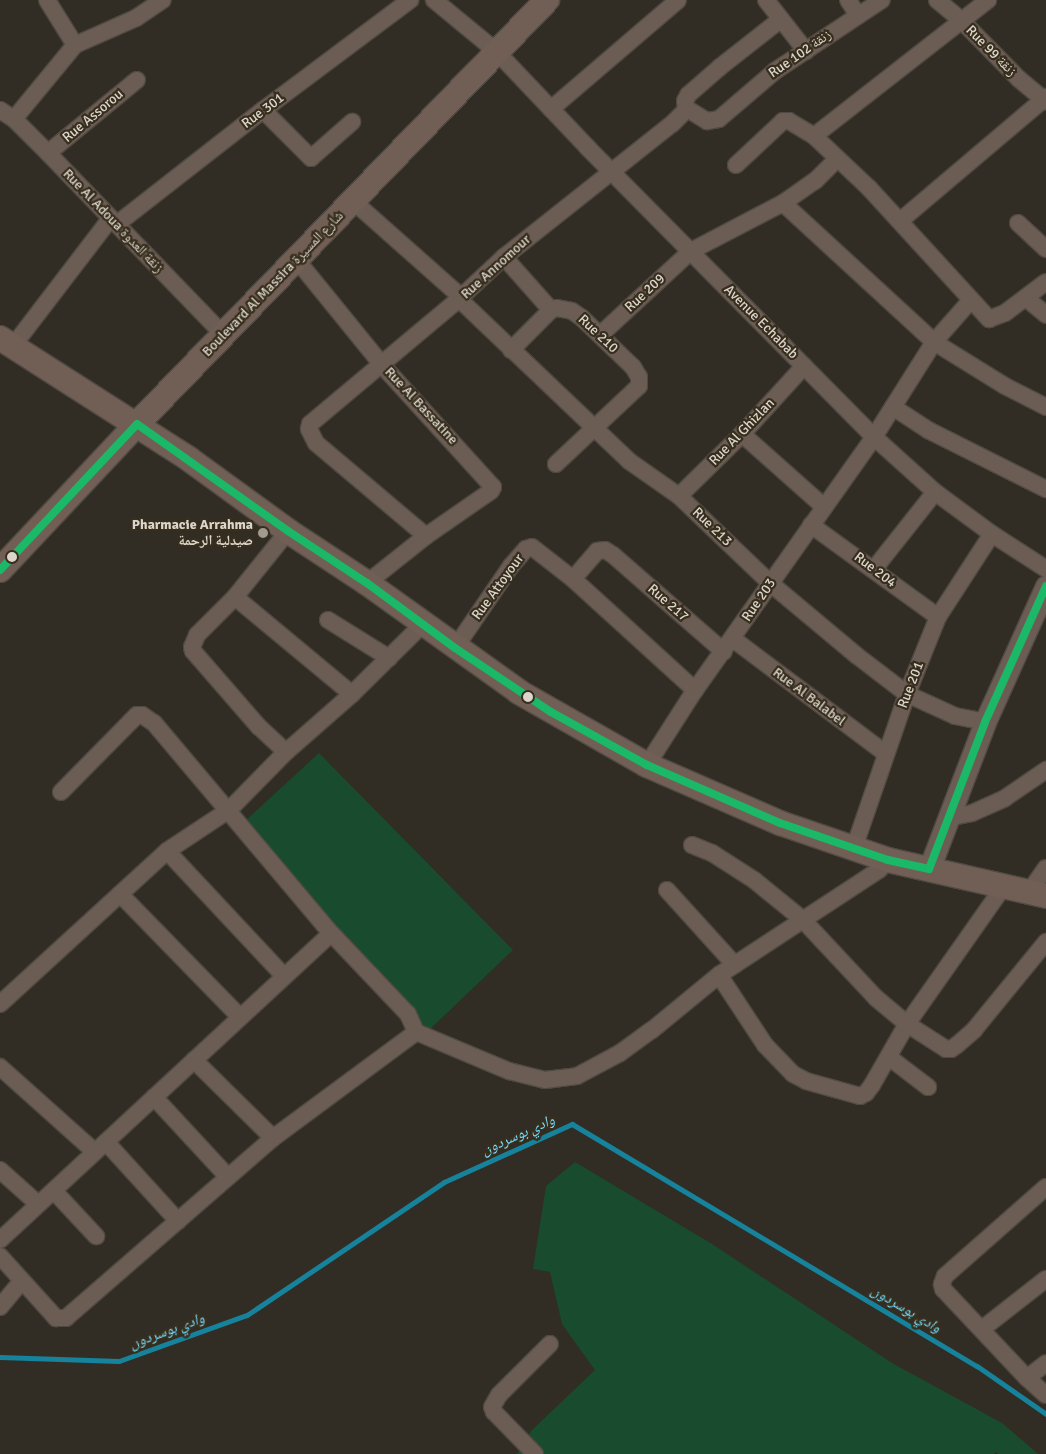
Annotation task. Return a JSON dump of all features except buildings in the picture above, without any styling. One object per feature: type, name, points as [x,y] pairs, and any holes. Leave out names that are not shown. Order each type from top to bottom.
[{"type":"main road","name":"Boulevard Al Massira شارع المسيرة","points":[[0,570],[137,424],[547,0]]},
{"type":"main road","points":[[6,342],[189,459],[455,648],[551,712],[647,765],[780,823],[888,860],[1037,894]]},
{"type":"street","points":[[47,0],[76,45]]},
{"type":"street","points":[[7,114],[76,45],[136,18],[163,0]]},
{"type":"street","name":"Rue 301","points":[[6,342],[114,221],[410,0]]},
{"type":"street","name":"Avenue Echabab","points":[[434,0],[497,52],[611,171],[874,437],[935,492],[992,534],[1046,569]]},
{"type":"street","points":[[551,109],[678,0]]},
{"type":"street","points":[[766,0],[806,51]]},
{"type":"street","points":[[848,0],[857,14]]},
{"type":"street","name":"Rue 102 زنقة","points":[[686,108],[707,121],[723,116],[769,75],[857,14],[882,0]]},
{"type":"street","name":"Rue 99 زنقة","points":[[937,0],[962,21],[1019,79],[1045,100]]},
{"type":"street","points":[[814,136],[988,0]]},
{"type":"street","name":"Rue Annomour","points":[[426,536],[316,443],[309,429],[314,420],[460,298],[504,257],[672,124],[686,108],[685,101],[688,95],[780,20]]},
{"type":"street","name":"Rue Assorou","points":[[48,153],[137,80]]},
{"type":"street","points":[[900,221],[1045,100]]},
{"type":"street","points":[[263,110],[311,158],[352,122]]},
{"type":"street","name":"Rue Al Adoua زنقة العدوة","points":[[7,114],[48,153],[224,335]]},
{"type":"street","points":[[736,165],[783,122],[794,124],[814,136],[837,159],[858,176],[970,300],[992,320],[1005,313],[1046,282]]},
{"type":"street","name":"Rue 209","points":[[600,335],[690,250],[783,203],[815,181],[837,159]]},
{"type":"street","name":"Rue 213","points":[[353,201],[460,298],[511,350],[629,461],[679,496],[770,583],[856,655],[907,694],[955,716],[972,721],[985,722]]},
{"type":"street","points":[[783,203],[934,342],[1004,386],[1046,407]]},
{"type":"street","points":[[1018,223],[1040,232],[1046,249]]},
{"type":"street","points":[[504,257],[551,310],[511,350]]},
{"type":"street","name":"Rue Al Bassatine","points":[[296,260],[382,364],[493,487],[426,536]]},
{"type":"street","points":[[1026,298],[1046,315]]},
{"type":"street","name":"Rue 203","points":[[647,765],[695,690],[728,646],[823,506],[874,437],[934,342],[970,300]]},
{"type":"street","name":"Rue 210","points":[[551,310],[557,308],[572,311],[633,367],[639,381],[639,386],[596,428]]},
{"type":"street","name":"Rue Al Ghizlan","points":[[679,496],[742,434],[804,366]]},
{"type":"street","points":[[893,408],[928,430],[1046,489]]},
{"type":"street","points":[[556,464],[596,428]]},
{"type":"street","points":[[742,434],[823,506]]},
{"type":"street","points":[[874,569],[935,492]]},
{"type":"street","name":"Rue 204","points":[[811,525],[938,617]]},
{"type":"street","points":[[286,752],[259,727],[193,651],[192,647],[197,635],[235,597],[288,531]]},
{"type":"street","name":"Rue 201","points":[[854,848],[907,694],[938,617],[992,534]]},
{"type":"street","points":[[366,583],[426,536]]},
{"type":"street","name":"Rue Attoyour","points":[[455,648],[526,548],[532,547],[573,580]]},
{"type":"street","name":"Rue 217","points":[[573,580],[598,550],[604,550],[613,555],[728,646]]},
{"type":"street","points":[[573,580],[695,690]]},
{"type":"street","points":[[929,869],[985,722],[1046,586]]},
{"type":"street","points":[[235,597],[352,694]]},
{"type":"street","points":[[328,620],[389,658]]},
{"type":"street","points":[[0,1004],[168,851],[229,810],[286,752],[352,694],[423,624]]},
{"type":"street","name":"Rue Al Balabel","points":[[728,646],[886,754]]},
{"type":"street","points":[[61,792],[140,714],[154,723],[331,933],[408,1014],[416,1032],[509,1071],[545,1080],[577,1076],[620,1053],[652,1030],[719,975],[879,870],[888,860]]},
{"type":"street","points":[[948,818],[972,813],[1005,798],[1046,770]]},
{"type":"street","points":[[692,845],[712,853],[754,880],[803,920],[876,998],[907,1024],[946,1049],[952,1049],[974,1030],[1046,942]]},
{"type":"street","points":[[168,851],[284,976]]},
{"type":"street","points":[[1037,894],[1046,868]]},
{"type":"street","points":[[719,975],[765,1045],[784,1066],[798,1078],[860,1096],[866,1093],[890,1058],[907,1024],[1004,886]]},
{"type":"street","points":[[667,890],[735,965]]},
{"type":"street","points":[[120,894],[240,1017]]},
{"type":"street","points":[[0,1240],[331,933]]},
{"type":"street","points":[[0,1256],[56,1318],[66,1318],[273,1138],[416,1032]]},
{"type":"street","points":[[890,1058],[928,1087]]},
{"type":"street","points":[[194,1060],[273,1138]]},
{"type":"street","points":[[0,1067],[100,1147],[178,1220]]},
{"type":"street","points":[[154,1097],[228,1177]]},
{"type":"street","points":[[0,1170],[38,1204]]},
{"type":"street","points":[[1046,1187],[943,1280],[943,1289],[1027,1378],[1046,1395]]},
{"type":"street","points":[[54,1191],[96,1236]]},
{"type":"street","points":[[982,1330],[1046,1279]]},
{"type":"street","points":[[0,1307],[22,1281]]},
{"type":"street","points":[[534,1454],[494,1412],[492,1407],[499,1395],[550,1344]]},
{"type":"street","points":[[1027,1378],[1046,1363]]},
{"type":"green space","points":[[319,753],[513,950],[427,1032],[244,822]]},
{"type":"green space","points":[[575,1162],[712,1244],[892,1363],[1002,1423],[1038,1454],[998,1454],[996,1452],[994,1454],[517,1454],[531,1431],[595,1370],[562,1324],[550,1272],[533,1269],[546,1186]]},
{"type":"waterway","name":"وادي بوسردون","points":[[0,1357],[119,1361],[247,1315],[444,1182],[572,1124],[977,1366],[1046,1414]]},
{"type":"transit line","points":[[137,424],[288,531],[367,583],[455,648],[551,712],[647,765],[780,823],[888,860],[929,869]]},
{"type":"transit line","points":[[0,570],[137,424]]},
{"type":"transit line","points":[[929,869],[985,722],[1046,586]]},
{"type":"place","name":"Pharmacie Arrahma صيدلية الرحمة","points":[[263,533]]}]
